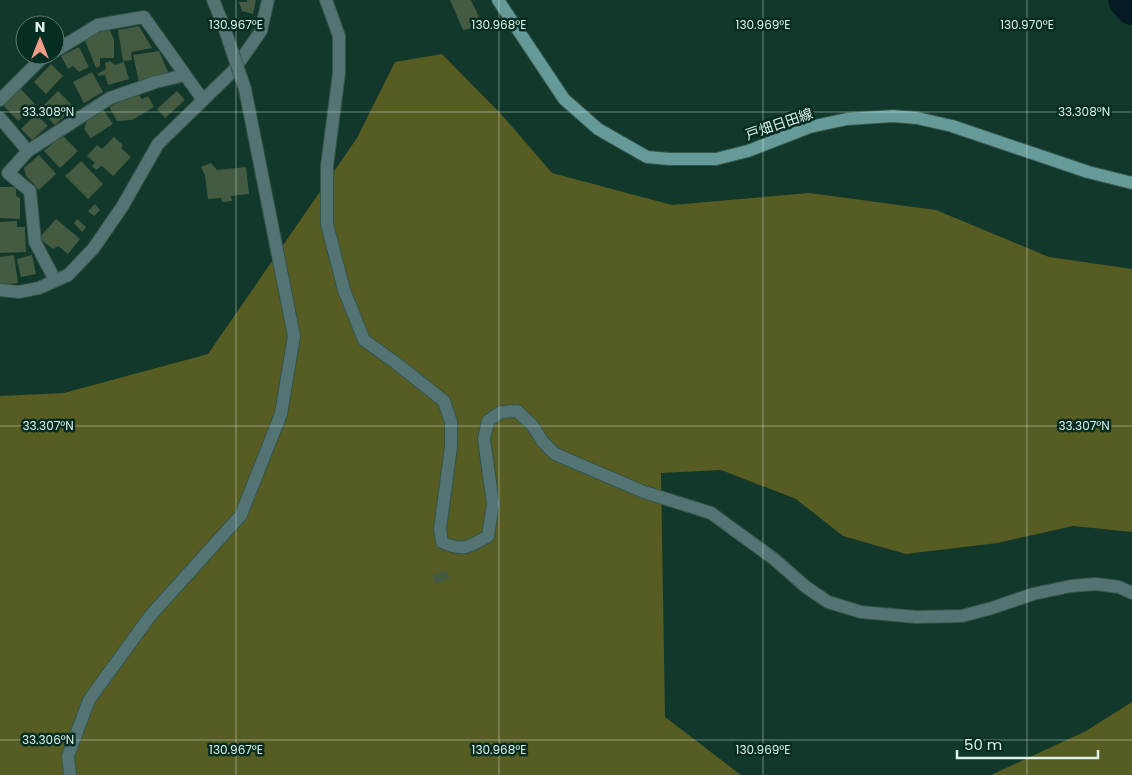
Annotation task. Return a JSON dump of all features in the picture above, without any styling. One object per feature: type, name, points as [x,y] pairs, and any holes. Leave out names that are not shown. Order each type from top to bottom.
[{"type":"main road","name":"戸畑日田線","points":[[498,0],[564,99],[598,130],[647,157],[716,159],[748,151],[810,127],[847,119],[893,116],[916,118],[952,126],[1088,172],[1132,183]]},
{"type":"street","points":[[70,775],[68,756],[90,700],[150,616],[241,514],[281,414],[294,336],[245,89],[213,0]]},
{"type":"street","points":[[0,290],[19,292],[38,288],[68,275],[93,249],[122,207],[158,144],[233,71],[261,30],[268,0]]},
{"type":"street","points":[[326,0],[339,36],[339,73],[327,166],[326,224],[344,290],[364,340],[396,362],[444,401],[451,422],[451,447],[440,529],[442,542],[454,548],[470,547],[488,536],[494,504],[484,439],[488,421],[501,412],[517,411],[532,425],[543,442],[555,454],[644,492],[711,513],[774,559],[820,597],[828,602],[861,612],[916,617],[962,616],[1033,594],[1071,586],[1096,584],[1119,587],[1132,593]]},
{"type":"street","points":[[65,45],[98,25],[144,17],[203,100]]},
{"type":"street","points":[[0,100],[36,65]]},
{"type":"street","points":[[55,280],[35,242],[30,191],[4,174],[28,150],[110,98],[156,82],[185,75]]},
{"type":"street","points":[[0,118],[28,150]]},
{"type":"green space","points":[[442,54],[501,114],[552,173],[672,205],[809,193],[936,210],[1049,257],[1132,269],[1132,532],[1073,526],[997,543],[906,554],[843,536],[796,499],[721,470],[661,473],[665,717],[741,775],[0,775],[0,396],[64,393],[208,354],[357,138],[395,62]]},
{"type":"green space","points":[[1132,702],[1132,775],[991,775],[1086,731]]},
{"type":"building","points":[[247,0],[256,0],[253,14],[242,11],[239,2],[247,2]]},
{"type":"building","points":[[450,0],[471,0],[480,19],[479,27],[463,30]]},
{"type":"building","points":[[139,26],[152,48],[131,52],[132,60],[123,61],[118,30]]},
{"type":"building","points":[[109,28],[114,40],[114,58],[100,58],[100,66],[96,68],[84,38]]},
{"type":"building","points":[[79,47],[89,67],[79,72],[73,66],[68,69],[65,63],[65,54]]},
{"type":"building","points":[[159,51],[169,74],[139,82],[133,55]]},
{"type":"building","points":[[110,61],[115,65],[124,62],[129,79],[108,85],[105,75],[99,76],[97,74],[106,69],[105,63]]},
{"type":"building","points":[[50,65],[63,76],[46,94],[34,82]]},
{"type":"building","points":[[92,72],[103,92],[84,103],[73,82]]},
{"type":"building","points":[[19,87],[36,105],[18,121],[1,103]]},
{"type":"building","points":[[58,91],[74,107],[55,125],[39,110]]},
{"type":"building","points":[[136,91],[142,99],[148,96],[154,107],[132,120],[117,121],[109,107]]},
{"type":"building","points":[[177,91],[185,100],[165,118],[157,109]]},
{"type":"building","points":[[103,109],[113,124],[91,138],[84,129],[87,120]]},
{"type":"building","points":[[36,114],[48,126],[32,140],[21,129]]},
{"type":"building","points":[[62,135],[78,151],[60,168],[44,151]]},
{"type":"building","points":[[114,137],[123,145],[121,148],[131,157],[113,176],[102,166],[96,170],[92,166],[95,163],[87,156],[97,145],[102,149]]},
{"type":"building","points":[[39,155],[56,174],[39,190],[26,176],[24,168]]},
{"type":"building","points":[[81,161],[103,184],[88,199],[65,176]]},
{"type":"building","points":[[211,163],[217,170],[246,167],[249,194],[231,196],[232,201],[222,202],[221,198],[208,199],[205,175],[201,167]]},
{"type":"building","points":[[0,187],[16,187],[16,196],[20,198],[20,219],[0,218]]},
{"type":"building","points":[[95,204],[100,210],[94,216],[88,211]]},
{"type":"building","points":[[56,219],[80,239],[68,254],[58,246],[53,249],[39,238]]},
{"type":"building","points":[[77,219],[86,227],[82,232],[74,223]]},
{"type":"building","points":[[17,221],[17,227],[25,227],[26,252],[0,253],[0,222]]},
{"type":"building","points":[[14,255],[18,283],[0,285],[0,257]]},
{"type":"building","points":[[32,255],[36,274],[21,277],[17,259]]},
{"type":"building","points":[[447,570],[450,579],[435,584],[432,575]]},
{"type":"waterway","points":[[1125,0],[1132,8]]}]
